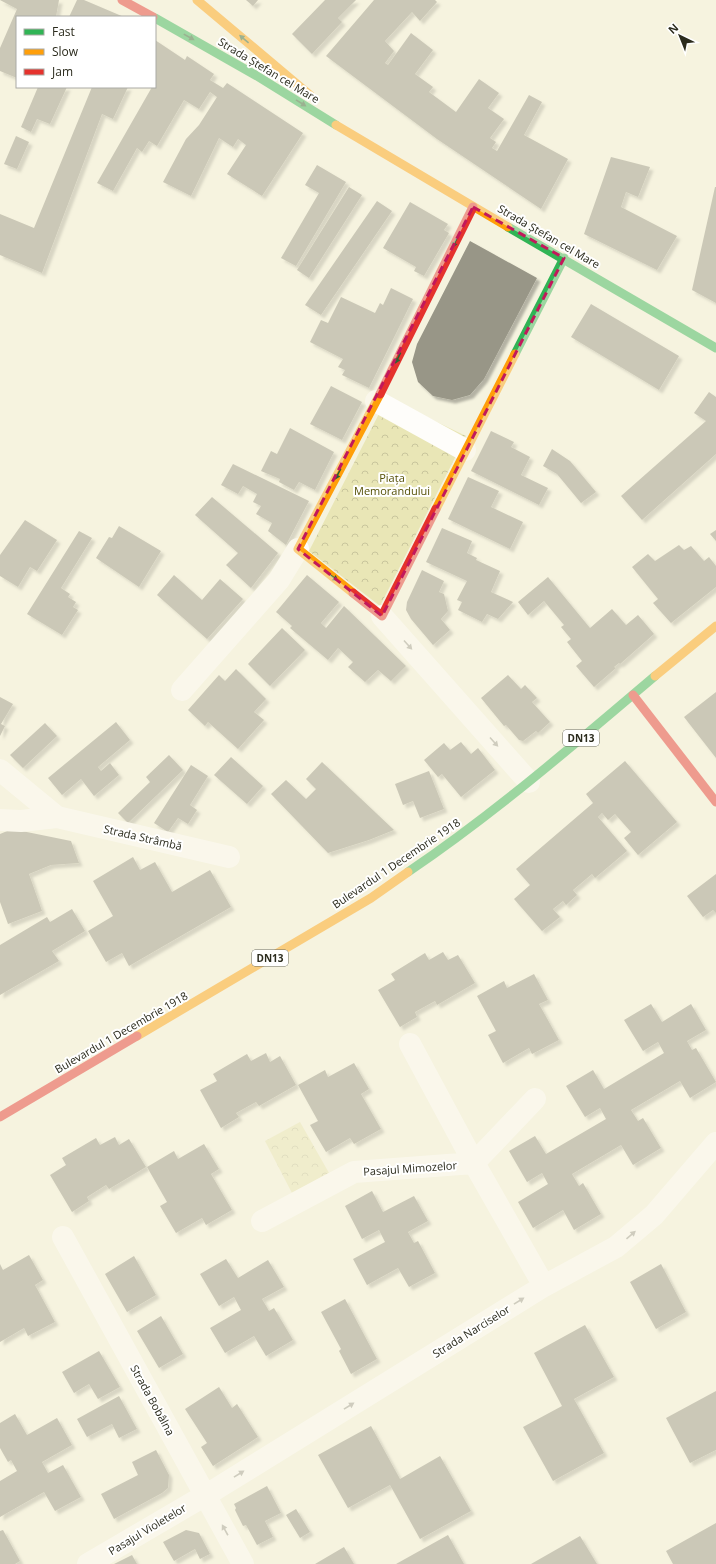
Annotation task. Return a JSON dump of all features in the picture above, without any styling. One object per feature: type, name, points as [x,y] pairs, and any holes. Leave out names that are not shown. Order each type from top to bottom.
[{"type":"street","name":"Strada Ștefan cel Mare","points":[[122,0],[150,16]]},
{"type":"street","name":"Strada Ștefan cel Mare","points":[[197,0],[370,146]]},
{"type":"street","name":"Strada Ștefan cel Mare","points":[[156,19],[257,76],[370,146],[716,348]]},
{"type":"street","points":[[182,690],[278,580],[298,550],[376,401],[473,207]]},
{"type":"street","points":[[382,616],[465,450],[564,258]]},
{"type":"street","points":[[376,401],[465,450]]},
{"type":"street","points":[[298,550],[382,616],[529,782]]},
{"type":"street","name":"Bulevardul 1 Decembrie 1918","points":[[0,1117],[372,898],[447,846],[529,782],[716,626]]},
{"type":"street","points":[[633,695],[716,802]]},
{"type":"street","name":"Strada Strâmbă","points":[[0,770],[57,817]]},
{"type":"street","name":"Strada Strâmbă","points":[[0,820],[22,821],[57,817],[229,857]]},
{"type":"street","name":"Pasajul Mimozelor","points":[[410,1044],[474,1163],[544,1286]]},
{"type":"street","points":[[474,1163],[535,1098]]},
{"type":"street","name":"Strada Narciselor","points":[[206,1495],[544,1286],[616,1248],[654,1215],[716,1143]]},
{"type":"street","name":"Pasajul Mimozelor","points":[[262,1221],[354,1172],[474,1163]]},
{"type":"street","name":"Strada Bobâlna","points":[[63,1237],[244,1564]]},
{"type":"street","name":"Pasajul Violetelor","points":[[88,1564],[206,1495]]},
{"type":"highlighted area","points":[[473,207],[564,258],[382,616],[298,549]]},
{"type":"green space","name":"Piața Memorandului","points":[[387,398],[466,436],[380,606],[309,551]]},
{"type":"green space","points":[[300,1122],[329,1173],[292,1193],[265,1141]]},
{"type":"building","points":[[0,0],[59,0],[56,16],[16,16],[16,78],[0,71],[0,48],[17,9]]},
{"type":"building","points":[[77,0],[84,0],[122,16],[69,16]]},
{"type":"building","points":[[246,0],[258,0],[253,6]]},
{"type":"building","points":[[325,0],[356,0],[338,18],[342,22],[312,54],[292,34]]},
{"type":"building","points":[[374,0],[435,0],[437,2],[420,21],[412,12],[385,41],[394,51],[385,63],[388,65],[411,33],[433,50],[415,74],[433,87],[429,92],[456,112],[479,79],[499,93],[488,108],[504,119],[490,138],[496,142],[492,148],[497,151],[529,95],[542,102],[524,135],[568,159],[541,209],[437,139],[326,56]]},
{"type":"building","points":[[156,41],[185,60],[187,56],[214,74],[210,80],[223,88],[227,83],[303,133],[262,196],[227,174],[246,145],[238,139],[233,147],[219,138],[191,196],[163,182],[186,139],[199,125],[217,97],[210,92],[199,109],[184,100],[157,146],[149,141],[142,152],[137,148],[113,191],[97,183],[151,88],[156,88]]},
{"type":"building","points":[[38,88],[67,88],[50,124],[37,119],[31,132],[21,127]]},
{"type":"building","points":[[92,88],[128,88],[113,119],[102,114],[42,273],[0,255],[0,214],[34,228]]},
{"type":"building","points":[[16,136],[29,142],[17,169],[4,164]]},
{"type":"building","points":[[611,157],[650,167],[638,197],[626,192],[621,207],[677,236],[657,270],[584,234]]},
{"type":"building","points":[[317,165],[346,182],[296,266],[281,258],[319,193],[305,185]]},
{"type":"building","points":[[349,187],[362,195],[309,278],[297,270]]},
{"type":"building","points":[[716,187],[716,303],[692,290]]},
{"type":"building","points":[[377,201],[392,211],[321,315],[305,305]]},
{"type":"building","points":[[410,202],[448,224],[444,230],[449,233],[424,276],[414,271],[416,267],[383,248]]},
{"type":"building","points":[[470,241],[537,278],[484,379],[470,395],[452,400],[433,396],[418,382],[412,362],[417,344]]},
{"type":"building","points":[[391,288],[413,299],[369,388],[342,375],[345,370],[338,367],[343,359],[310,342],[321,320],[328,323],[341,297],[375,313],[380,303],[383,305]]},
{"type":"building","points":[[591,304],[679,356],[659,390],[571,337]]},
{"type":"building","points":[[331,386],[362,402],[342,440],[310,424]]},
{"type":"building","points":[[709,392],[716,397],[716,454],[642,520],[621,496],[706,421],[694,413]]},
{"type":"building","points":[[290,428],[334,452],[315,490],[299,482],[294,490],[279,482],[280,479],[261,471],[271,451],[277,454]]},
{"type":"building","points":[[491,431],[514,442],[511,447],[530,457],[521,475],[548,488],[539,505],[471,471]]},
{"type":"building","points":[[552,449],[570,461],[596,492],[581,503],[557,474],[543,466]]},
{"type":"building","points":[[233,464],[309,501],[286,545],[268,531],[272,523],[256,514],[261,506],[253,502],[257,494],[243,486],[238,494],[221,485]]},
{"type":"building","points":[[468,477],[499,491],[491,507],[523,522],[510,549],[448,519]]},
{"type":"building","points":[[212,497],[278,553],[251,588],[226,565],[238,553],[195,515]]},
{"type":"building","points":[[25,520],[57,540],[37,571],[30,567],[18,587],[0,576],[0,555]]},
{"type":"building","points":[[119,526],[161,551],[139,587],[96,558],[109,537],[112,538]]},
{"type":"building","points":[[442,528],[472,541],[467,553],[477,558],[476,560],[500,571],[491,592],[513,602],[498,619],[487,614],[482,622],[458,610],[462,602],[457,600],[467,581],[426,562]]},
{"type":"building","points":[[716,530],[716,541],[710,534]]},
{"type":"building","points":[[79,531],[92,538],[61,588],[70,594],[68,597],[76,602],[73,607],[78,610],[62,635],[27,614]]},
{"type":"building","points":[[679,545],[684,550],[691,546],[704,561],[709,557],[716,566],[716,587],[671,623],[653,603],[658,599],[632,567],[648,554],[655,561]]},
{"type":"building","points":[[422,570],[444,581],[439,592],[444,594],[448,611],[441,619],[450,630],[433,645],[411,619],[406,610],[407,602]]},
{"type":"building","points":[[174,575],[202,600],[220,579],[243,599],[207,639],[157,595]]},
{"type":"building","points":[[307,575],[339,602],[321,623],[326,628],[344,606],[406,666],[391,681],[378,670],[365,682],[348,667],[353,662],[338,648],[328,660],[290,628],[292,626],[276,612]]},
{"type":"building","points":[[548,577],[590,628],[612,609],[626,625],[638,615],[654,634],[620,664],[619,663],[614,667],[616,668],[594,687],[576,666],[582,661],[567,642],[571,639],[561,627],[564,625],[544,601],[528,615],[518,602]]},
{"type":"building","points":[[282,628],[305,650],[270,686],[248,664]]},
{"type":"building","points":[[236,669],[266,699],[254,712],[264,720],[238,749],[208,722],[205,726],[188,710],[219,675],[225,681]]},
{"type":"building","points":[[508,675],[521,689],[525,685],[537,698],[532,702],[550,722],[538,733],[536,731],[523,741],[519,740],[506,725],[504,726],[481,698]]},
{"type":"building","points":[[716,692],[716,758],[684,717]]},
{"type":"building","points":[[0,697],[13,704],[1,724],[5,726],[0,736]]},
{"type":"building","points":[[116,722],[130,740],[98,767],[101,771],[110,763],[119,775],[94,796],[81,779],[62,795],[48,778]]},
{"type":"building","points":[[45,723],[57,736],[23,768],[10,755]]},
{"type":"building","points":[[461,742],[471,754],[478,748],[495,770],[461,797],[442,774],[438,777],[424,760],[444,743],[450,750]]},
{"type":"building","points":[[169,755],[183,770],[128,823],[118,813],[150,782],[146,777]]},
{"type":"building","points":[[231,757],[263,786],[247,804],[214,775]]},
{"type":"building","points":[[625,761],[677,822],[638,855],[624,838],[631,832],[615,814],[608,820],[602,813],[598,817],[627,851],[595,878],[592,874],[573,890],[577,895],[566,905],[563,901],[553,909],[560,917],[542,931],[514,899],[530,885],[516,869],[593,803],[586,794]]},
{"type":"building","points":[[322,762],[394,830],[369,840],[328,853],[271,794],[286,780],[306,799],[316,789],[306,779]]},
{"type":"building","points":[[191,765],[208,776],[190,805],[197,810],[188,824],[178,818],[168,832],[154,823]]},
{"type":"building","points":[[429,771],[444,809],[420,818],[413,801],[403,805],[395,784]]},
{"type":"building","points":[[12,829],[71,841],[79,863],[51,865],[29,874],[42,911],[8,924],[0,902],[0,834]]},
{"type":"building","points":[[133,857],[140,870],[155,862],[172,892],[210,870],[231,907],[129,966],[122,953],[106,962],[88,931],[113,916],[93,881]]},
{"type":"building","points":[[716,874],[716,913],[713,910],[703,917],[687,896]]},
{"type":"building","points":[[72,909],[85,931],[52,951],[59,961],[0,995],[0,945],[47,917],[50,922]]},
{"type":"building","points":[[443,952],[448,960],[458,955],[475,983],[437,1005],[435,1001],[415,1012],[417,1017],[400,1027],[378,990],[395,980],[391,974],[425,953],[429,960]]},
{"type":"building","points":[[534,974],[548,1000],[539,1004],[559,1040],[532,1054],[529,1048],[503,1063],[488,1035],[496,1031],[477,996],[504,981],[507,988]]},
{"type":"building","points":[[651,1004],[662,1022],[691,1004],[706,1030],[687,1041],[692,1050],[696,1048],[716,1082],[690,1098],[680,1081],[631,1110],[638,1121],[643,1118],[661,1148],[633,1165],[621,1145],[572,1174],[579,1186],[583,1183],[601,1214],[574,1230],[563,1210],[533,1228],[518,1202],[548,1184],[542,1173],[527,1182],[509,1151],[535,1136],[546,1154],[606,1119],[600,1108],[585,1117],[566,1086],[593,1070],[604,1089],[664,1053],[658,1042],[643,1051],[624,1020]]},
{"type":"building","points":[[266,1053],[270,1062],[280,1056],[296,1085],[259,1106],[256,1102],[236,1113],[239,1117],[221,1128],[200,1090],[217,1081],[213,1074],[247,1054],[251,1061]]},
{"type":"building","points":[[354,1063],[369,1089],[361,1094],[381,1129],[354,1144],[350,1138],[326,1152],[310,1125],[318,1121],[298,1085],[325,1070],[328,1077]]},
{"type":"building","points":[[115,1137],[119,1145],[129,1139],[146,1167],[109,1189],[106,1185],[87,1197],[89,1201],[72,1212],[50,1175],[66,1165],[62,1158],[96,1138],[100,1145]]},
{"type":"building","points":[[204,1144],[219,1169],[211,1174],[232,1210],[206,1225],[202,1218],[176,1233],[160,1206],[167,1202],[147,1167],[174,1151],[178,1159]]},
{"type":"building","points":[[372,1191],[383,1212],[414,1196],[428,1221],[408,1232],[414,1243],[418,1241],[435,1273],[409,1287],[398,1268],[367,1285],[353,1259],[385,1242],[379,1230],[362,1239],[345,1206]]},
{"type":"building","points":[[29,1255],[43,1280],[35,1285],[55,1322],[28,1336],[24,1328],[0,1342],[0,1264],[3,1270]]},
{"type":"building","points":[[134,1256],[156,1295],[127,1312],[105,1274]]},
{"type":"building","points":[[226,1259],[238,1278],[268,1260],[284,1287],[262,1299],[269,1311],[274,1308],[293,1340],[266,1356],[254,1336],[225,1353],[210,1328],[241,1310],[234,1297],[219,1306],[200,1274]]},
{"type":"building","points":[[661,1264],[686,1312],[656,1329],[630,1282]]},
{"type":"building","points":[[345,1299],[377,1359],[351,1374],[339,1351],[341,1349],[321,1312]]},
{"type":"building","points":[[161,1316],[183,1354],[159,1368],[137,1331]]},
{"type":"building","points":[[585,1325],[614,1377],[574,1399],[604,1453],[553,1481],[523,1427],[562,1406],[534,1353]]},
{"type":"building","points":[[99,1351],[120,1387],[98,1399],[89,1384],[74,1393],[62,1372]]},
{"type":"building","points":[[219,1387],[232,1408],[237,1404],[258,1437],[213,1466],[201,1447],[207,1443],[185,1409]]},
{"type":"building","points":[[716,1391],[716,1450],[690,1463],[666,1418]]},
{"type":"building","points":[[119,1396],[137,1429],[119,1438],[112,1424],[87,1437],[77,1419]]},
{"type":"building","points":[[15,1414],[27,1435],[57,1418],[72,1445],[42,1462],[48,1473],[63,1465],[81,1497],[55,1511],[44,1492],[0,1517],[0,1481],[17,1471],[11,1460],[8,1462],[0,1448],[0,1423]]},
{"type":"building","points":[[371,1426],[400,1479],[440,1456],[471,1511],[420,1539],[390,1485],[348,1508],[318,1455]]},
{"type":"building","points":[[156,1450],[169,1475],[168,1488],[162,1493],[114,1519],[101,1494],[138,1475],[132,1462]]},
{"type":"building","points":[[267,1486],[281,1513],[265,1521],[273,1537],[257,1545],[246,1525],[243,1526],[235,1510],[236,1508],[234,1504]]},
{"type":"building","points":[[296,1509],[310,1532],[300,1538],[286,1515]]},
{"type":"building","points":[[716,1523],[716,1564],[673,1564],[666,1551]]},
{"type":"building","points":[[3,1530],[20,1561],[15,1564],[0,1564],[0,1531]]},
{"type":"building","points":[[186,1530],[199,1533],[210,1554],[200,1559],[195,1549],[174,1561],[163,1542]]},
{"type":"building","points":[[448,1535],[464,1564],[396,1564]]},
{"type":"building","points":[[580,1536],[597,1564],[531,1564]]},
{"type":"building","points":[[344,1547],[354,1564],[315,1564]]},
{"type":"building","points":[[132,1555],[137,1564],[114,1564]]},
{"type":"traffic: fast","points":[[156,19],[257,76],[336,125]]},
{"type":"traffic: fast","points":[[508,227],[716,348]]},
{"type":"traffic: fast","points":[[515,354],[564,258]]},
{"type":"traffic: fast","points":[[408,872],[503,802],[655,676]]},
{"type":"traffic: slow","points":[[197,0],[311,96]]},
{"type":"traffic: slow","points":[[336,125],[508,227]]},
{"type":"traffic: slow","points":[[436,509],[515,354]]},
{"type":"traffic: slow","points":[[353,593],[298,549],[380,394]]},
{"type":"traffic: slow","points":[[655,676],[716,626]]},
{"type":"traffic: slow","points":[[137,1036],[371,898],[408,872]]},
{"type":"traffic: jam","points":[[122,0],[151,16]]},
{"type":"traffic: jam","points":[[380,394],[473,207]]},
{"type":"traffic: jam","points":[[353,593],[382,616],[436,509]]},
{"type":"traffic: jam","points":[[633,695],[716,802]]},
{"type":"traffic: jam","points":[[0,1117],[137,1036]]}]
